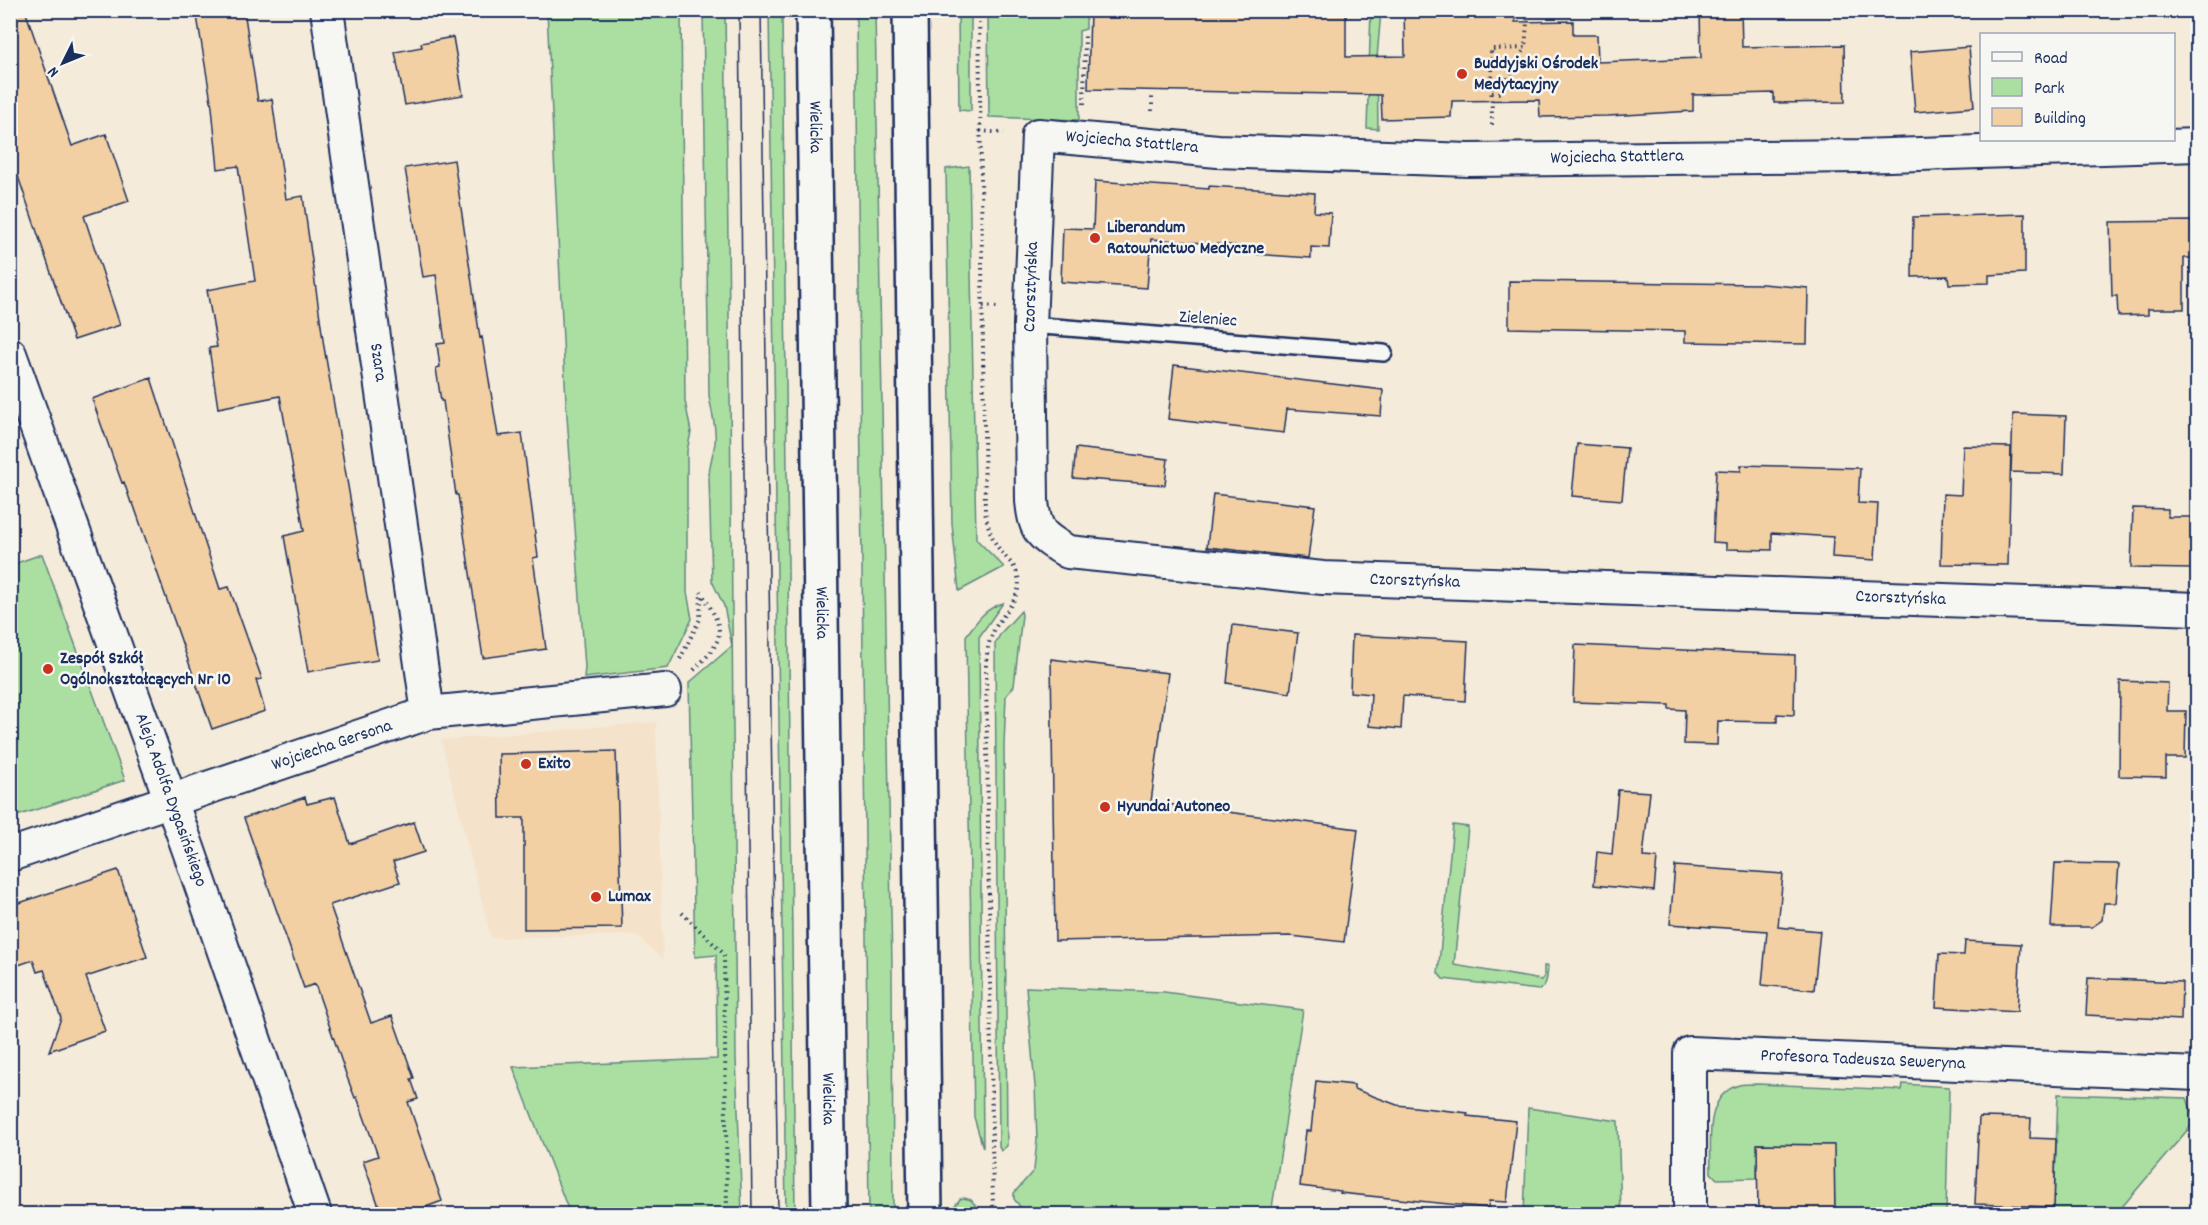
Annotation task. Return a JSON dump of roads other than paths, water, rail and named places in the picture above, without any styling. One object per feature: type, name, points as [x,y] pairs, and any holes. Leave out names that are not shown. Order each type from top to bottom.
[{"type":"main road","name":"Wielicka","points":[[813,10],[829,1215]]},
{"type":"main road","points":[[910,10],[925,1215]]},
{"type":"street","name":"Szara","points":[[327,10],[428,713]]},
{"type":"street","name":"Wojciecha Stattlera","points":[[1038,135],[1218,151],[1492,160],[1859,156],[2198,145]]},
{"type":"street","name":"Czorsztyńska","points":[[1038,135],[1030,326],[1032,501],[1034,523],[1048,540],[1068,552],[1323,578],[2198,609]]},
{"type":"street","name":"Aleja Adolfa Dygasińskiego","points":[[10,354],[171,801],[315,1215]]},
{"type":"street","name":"Wojciecha Gersona","points":[[10,855],[428,713],[665,690]]},
{"type":"street","name":"Profesora Tadeusza Seweryna","points":[[1690,1215],[1690,1053],[2198,1074]]},
{"type":"lane","name":"Zieleniec","points":[[1030,326],[1383,353]]},
{"type":"tram line","points":[[739,10],[752,1214]]},
{"type":"tram line","points":[[761,10],[778,1214]]},
{"type":"place","name":"Buddyjski Ośrodek Medytacyjny","points":[[1462,74]]},
{"type":"place","name":"Liberandum Ratownictwo Medyczne","points":[[1095,238]]},
{"type":"place","name":"Zespół Szkół Ogólnokształcących Nr 10","points":[[48,669]]},
{"type":"place","name":"Exito","points":[[526,764]]},
{"type":"place","name":"Hyundai Autoneo","points":[[1105,807]]},
{"type":"place","name":"Lumax","points":[[596,897]]}]
